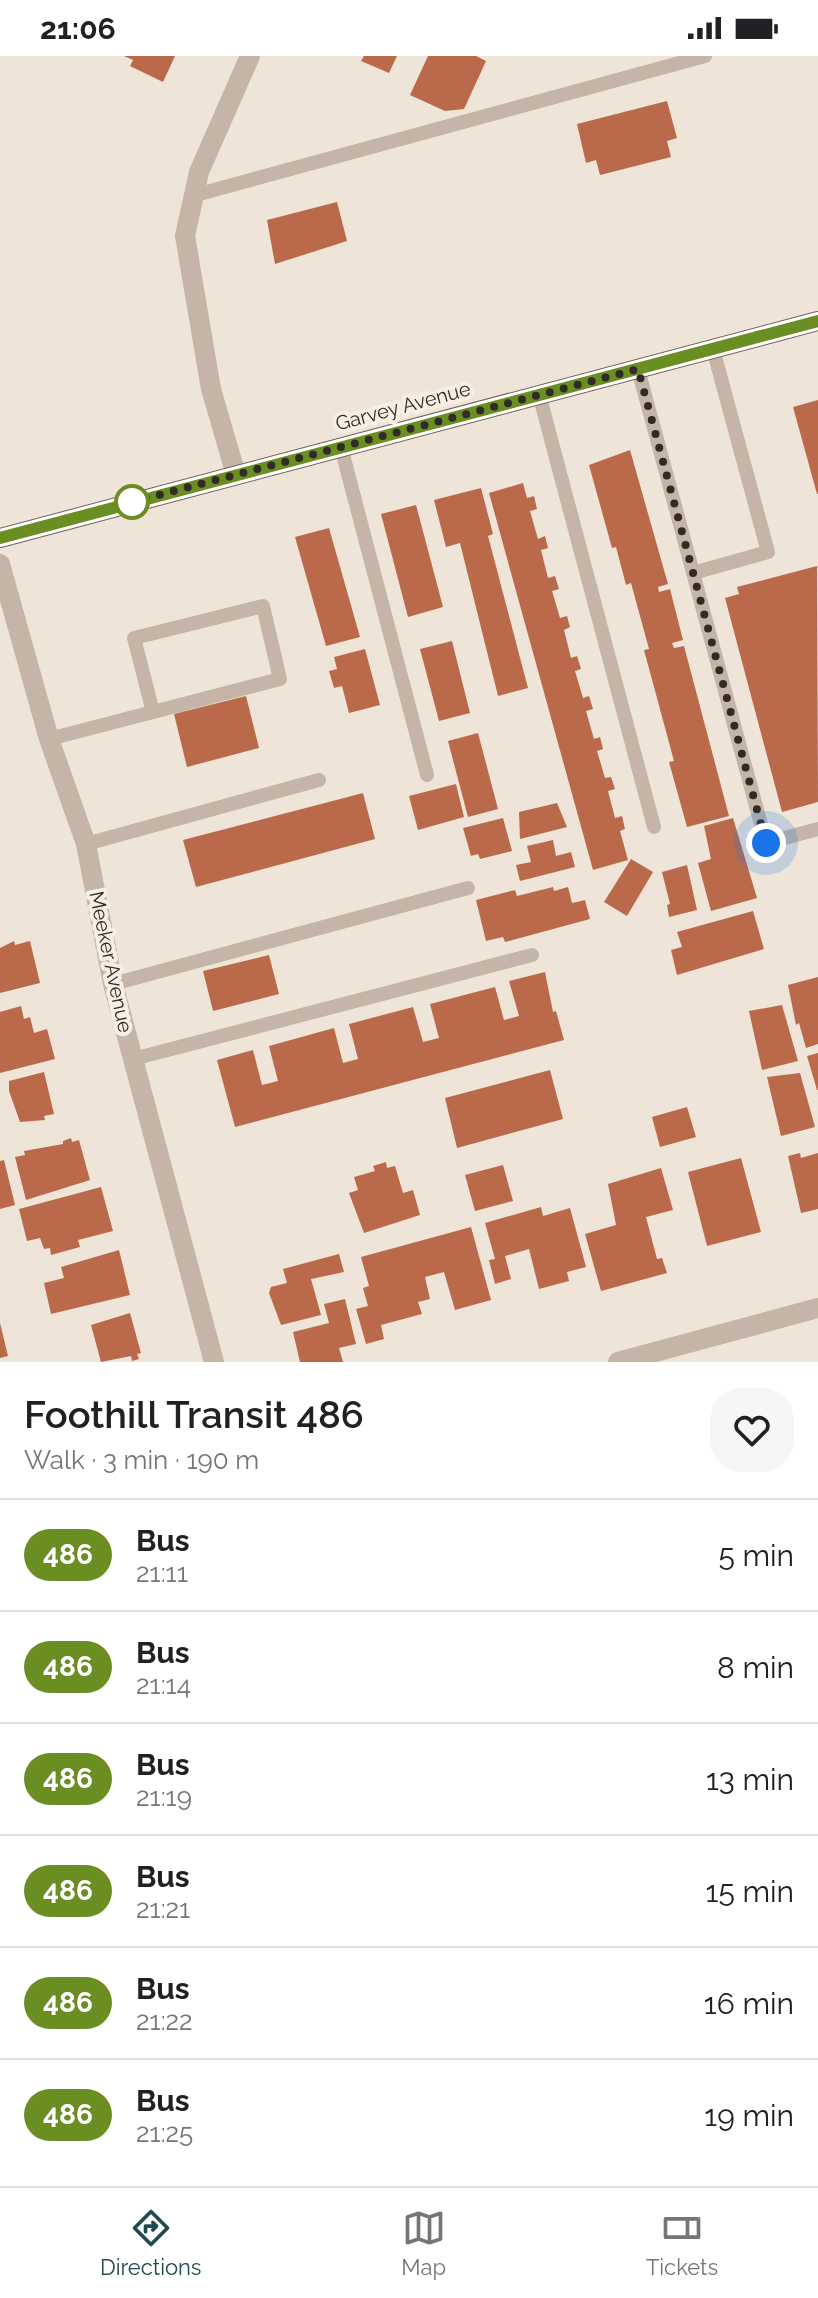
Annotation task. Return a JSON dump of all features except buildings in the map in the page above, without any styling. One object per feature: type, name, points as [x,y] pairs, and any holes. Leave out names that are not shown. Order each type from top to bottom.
[{"type":"main road","name":"Garvey Avenue","points":[[0,538],[818,321]]},
{"type":"street","points":[[236,475],[211,389],[191,289],[185,236],[192,196],[250,56]]},
{"type":"street","name":"Meeker Avenue","points":[[0,564],[49,739],[86,844],[113,984],[214,1362]]},
{"type":"street","points":[[618,1362],[818,1308]]},
{"type":"lane","points":[[192,196],[705,56]]},
{"type":"lane","points":[[693,573],[768,552],[713,349]]},
{"type":"lane","points":[[638,369],[766,843],[818,829]]},
{"type":"lane","points":[[539,394],[654,827]]},
{"type":"lane","points":[[341,447],[427,775]]},
{"type":"lane","points":[[49,739],[153,712],[280,679],[263,606],[134,638],[153,712]]},
{"type":"lane","points":[[86,844],[319,780]]},
{"type":"lane","points":[[113,984],[468,888]]},
{"type":"lane","points":[[133,1059],[532,955]]},
{"type":"bus line","name":"486","points":[[0,538],[818,321]]},
{"type":"route","points":[[132,502],[638,369],[766,843]]}]
